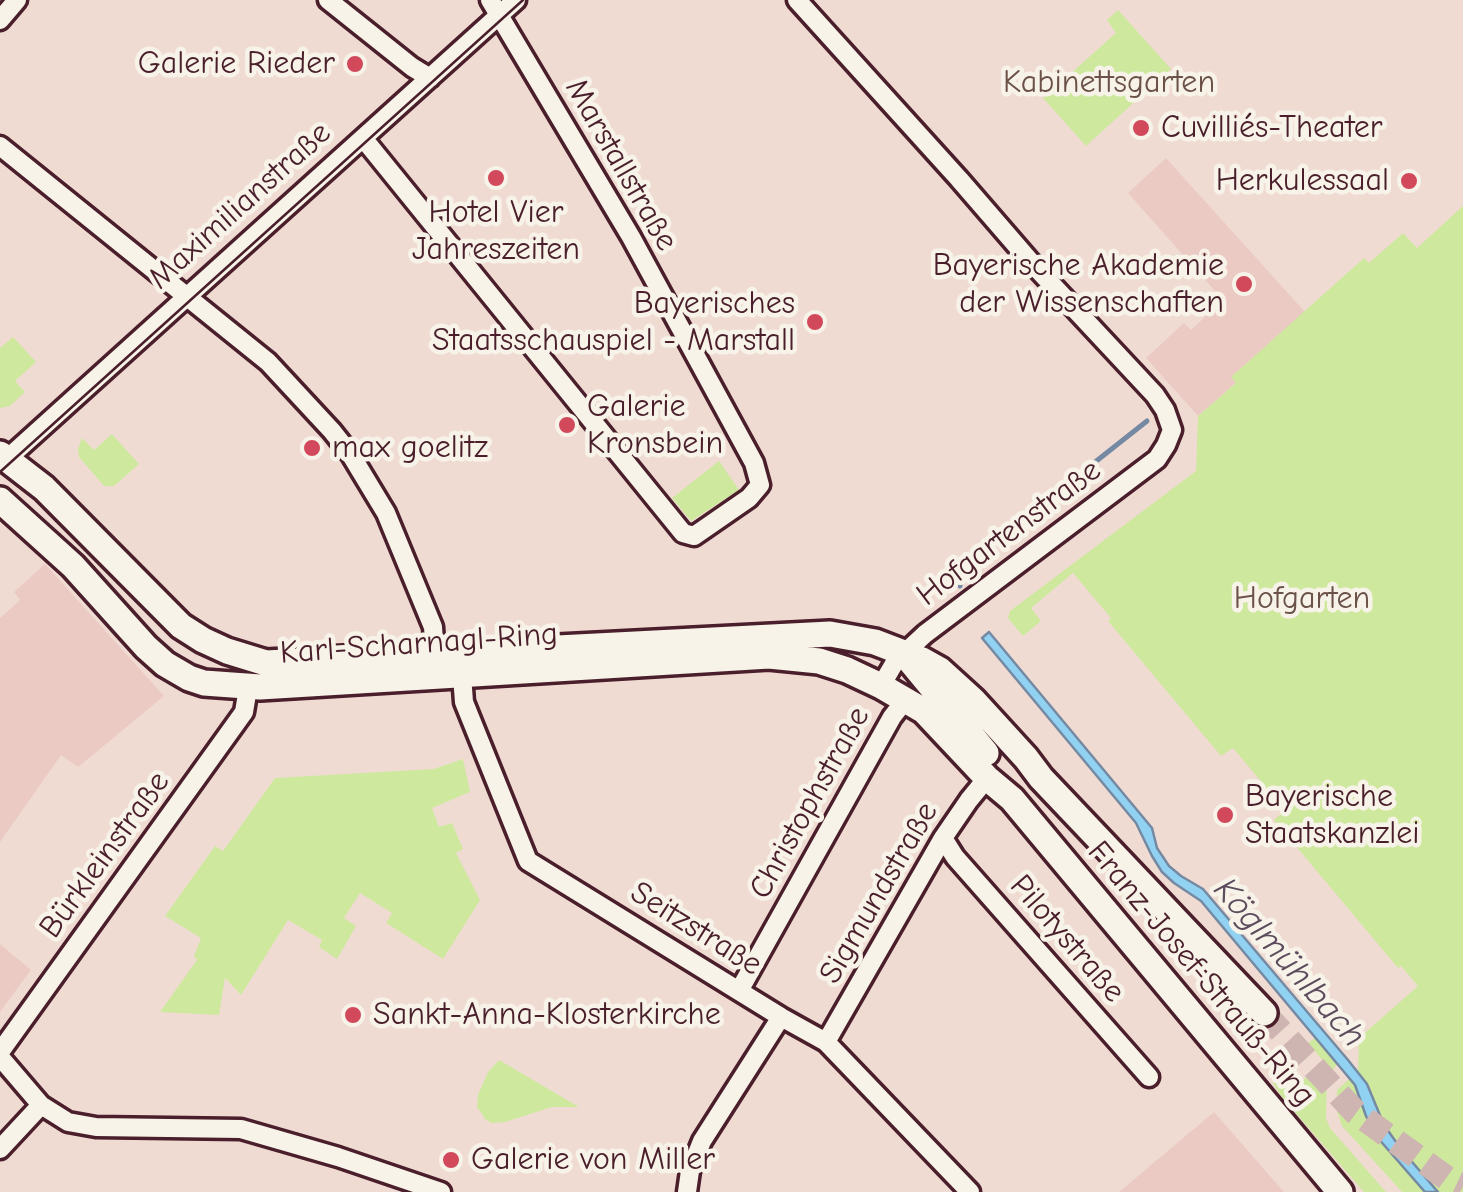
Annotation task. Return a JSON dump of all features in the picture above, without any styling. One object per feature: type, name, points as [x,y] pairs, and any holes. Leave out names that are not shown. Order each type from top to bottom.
[{"type":"main road","name":"Karl-Scharnagl-Ring","points":[[2,462],[44,488],[181,626],[227,651],[266,663],[812,634],[853,637],[904,652]]},
{"type":"main road","name":"Karl-Scharnagl-Ring","points":[[0,500],[73,566],[165,664],[204,682],[248,688],[769,656],[819,661],[906,699]]},
{"type":"main road","points":[[189,678],[203,664],[203,640]]},
{"type":"main road","name":"Franz-Josef-Strauß-Ring","points":[[904,652],[997,767],[1012,799]]},
{"type":"main road","name":"Franz-Josef-Strauß-Ring","points":[[904,652],[940,670],[973,700],[1040,778],[1264,1013]]},
{"type":"main road","name":"Franz-Josef-Strauß-Ring","points":[[906,699],[1012,799],[1340,1192]]},
{"type":"street","points":[[0,20],[17,0]]},
{"type":"street","points":[[328,0],[430,78]]},
{"type":"street","name":"Maximilianstraße","points":[[2,462],[430,78],[494,8],[516,0]]},
{"type":"street","name":"Hofgartenstraße","points":[[797,0],[1028,260],[1155,395],[1172,430],[1158,459],[953,610],[904,652],[882,686]]},
{"type":"street","name":"Marstallstraße","points":[[364,138],[684,534],[694,536],[749,498],[760,484],[754,463],[630,237],[494,8]]},
{"type":"street","points":[[0,146],[295,388],[351,455],[378,499],[434,627],[436,656]]},
{"type":"street","name":"Seitzstraße","points":[[462,674],[464,702],[528,861],[780,1018],[826,1042],[970,1192]]},
{"type":"street","name":"Bürkleinstraße","points":[[0,1054],[244,712],[248,688]]},
{"type":"street","name":"Christophstraße","points":[[739,990],[892,717],[906,699]]},
{"type":"street","name":"Sigmundstraße","points":[[826,1042],[944,838],[987,778]]},
{"type":"street","name":"Pilotystraße","points":[[944,838],[956,857],[1149,1077]]},
{"type":"street","points":[[687,1192],[690,1171],[702,1141],[780,1018]]},
{"type":"street","points":[[0,1054],[41,1104],[68,1122],[96,1127],[241,1129],[441,1192]]},
{"type":"street","points":[[0,1149],[41,1104]]},
{"type":"shaded area","name":"Bayerische Akademie der Wissenschaften","points":[[1166,158],[1305,312],[1232,377],[1236,383],[1198,416],[1146,358],[1184,323],[1191,330],[1223,300],[1128,193]]},
{"type":"shaded area","points":[[45,564],[164,696],[78,767],[61,755],[0,842],[0,618],[20,600],[14,592]]},
{"type":"shaded area","points":[[0,944],[31,970],[0,1012]]},
{"type":"shaded area","points":[[1214,1112],[1284,1192],[1119,1192]]},
{"type":"green space","name":"Kabinettsgarten","points":[[1118,10],[1171,69],[1086,146],[1043,98],[1116,33],[1107,20]]},
{"type":"green space","name":"Hofgarten","points":[[1463,206],[1463,1192],[1402,1192],[1342,1126],[1337,1112],[1337,1090],[1358,1071],[1359,1038],[1418,986],[1401,966],[1398,968],[1274,820],[1285,810],[1233,748],[1221,756],[1073,573],[1031,608],[1041,621],[1023,636],[1008,618],[1010,611],[1196,471],[1198,416],[1236,383],[1231,377],[1364,258],[1369,263],[1403,233],[1417,248]]},
{"type":"green space","points":[[13,337],[36,362],[15,381],[25,392],[10,406],[0,408],[0,348]]},
{"type":"green space","points":[[112,434],[139,464],[114,486],[104,486],[79,457],[78,449],[82,438],[94,450]]},
{"type":"green space","points":[[719,461],[739,490],[691,521],[672,498]]},
{"type":"green space","points":[[463,759],[470,792],[432,808],[439,827],[452,823],[463,849],[456,853],[480,900],[443,959],[386,923],[392,913],[360,893],[344,918],[356,926],[337,959],[319,947],[322,940],[288,920],[241,995],[225,978],[219,1015],[160,1012],[197,960],[194,956],[201,938],[165,916],[215,846],[223,851],[275,778],[434,769]]},
{"type":"green space","points":[[1315,1038],[1337,1064],[1327,1079],[1326,1118],[1330,1128],[1386,1192],[1364,1192],[1273,1083],[1275,1076],[1290,1091],[1324,1062],[1308,1043]]},
{"type":"green space","points":[[499,1060],[579,1107],[552,1107],[505,1122],[486,1120],[477,1107],[478,1095],[488,1072]]},
{"type":"water","points":[[989,632],[1152,828],[1157,848],[1169,866],[1203,889],[1348,1060],[1367,1084],[1384,1125],[1438,1192],[1425,1192],[1377,1137],[1355,1085],[1201,901],[1162,872],[1136,823],[982,638]]},
{"type":"waterway","points":[[960,586],[961,568],[1147,421]]},
{"type":"tunnel","points":[[1264,1013],[1355,1112],[1463,1186]]},
{"type":"tram line","points":[[0,472],[523,0]]},
{"type":"place","name":"Galerie Rieder","points":[[355,64]]},
{"type":"place","name":"Cuvilliés-Theater","points":[[1141,128]]},
{"type":"place","name":"Hotel Vier Jahreszeiten","points":[[496,178]]},
{"type":"place","name":"Herkulessaal","points":[[1409,181]]},
{"type":"place","name":"Bayerische Akademie der Wissenschaften","points":[[1244,284]]},
{"type":"place","name":"Bayerisches Staatsschauspiel - Marstall","points":[[815,322]]},
{"type":"place","name":"Galerie Kronsbein","points":[[567,425]]},
{"type":"place","name":"max goelitz","points":[[312,448]]},
{"type":"place","name":"Bayerische Staatskanzlei","points":[[1225,815]]},
{"type":"place","name":"Sankt-Anna-Klosterkirche","points":[[353,1015]]},
{"type":"place","name":"Galerie von Miller","points":[[451,1160]]},
{"type":"water label","name":"Köglmühlbach","points":[[1289,963]]}]
